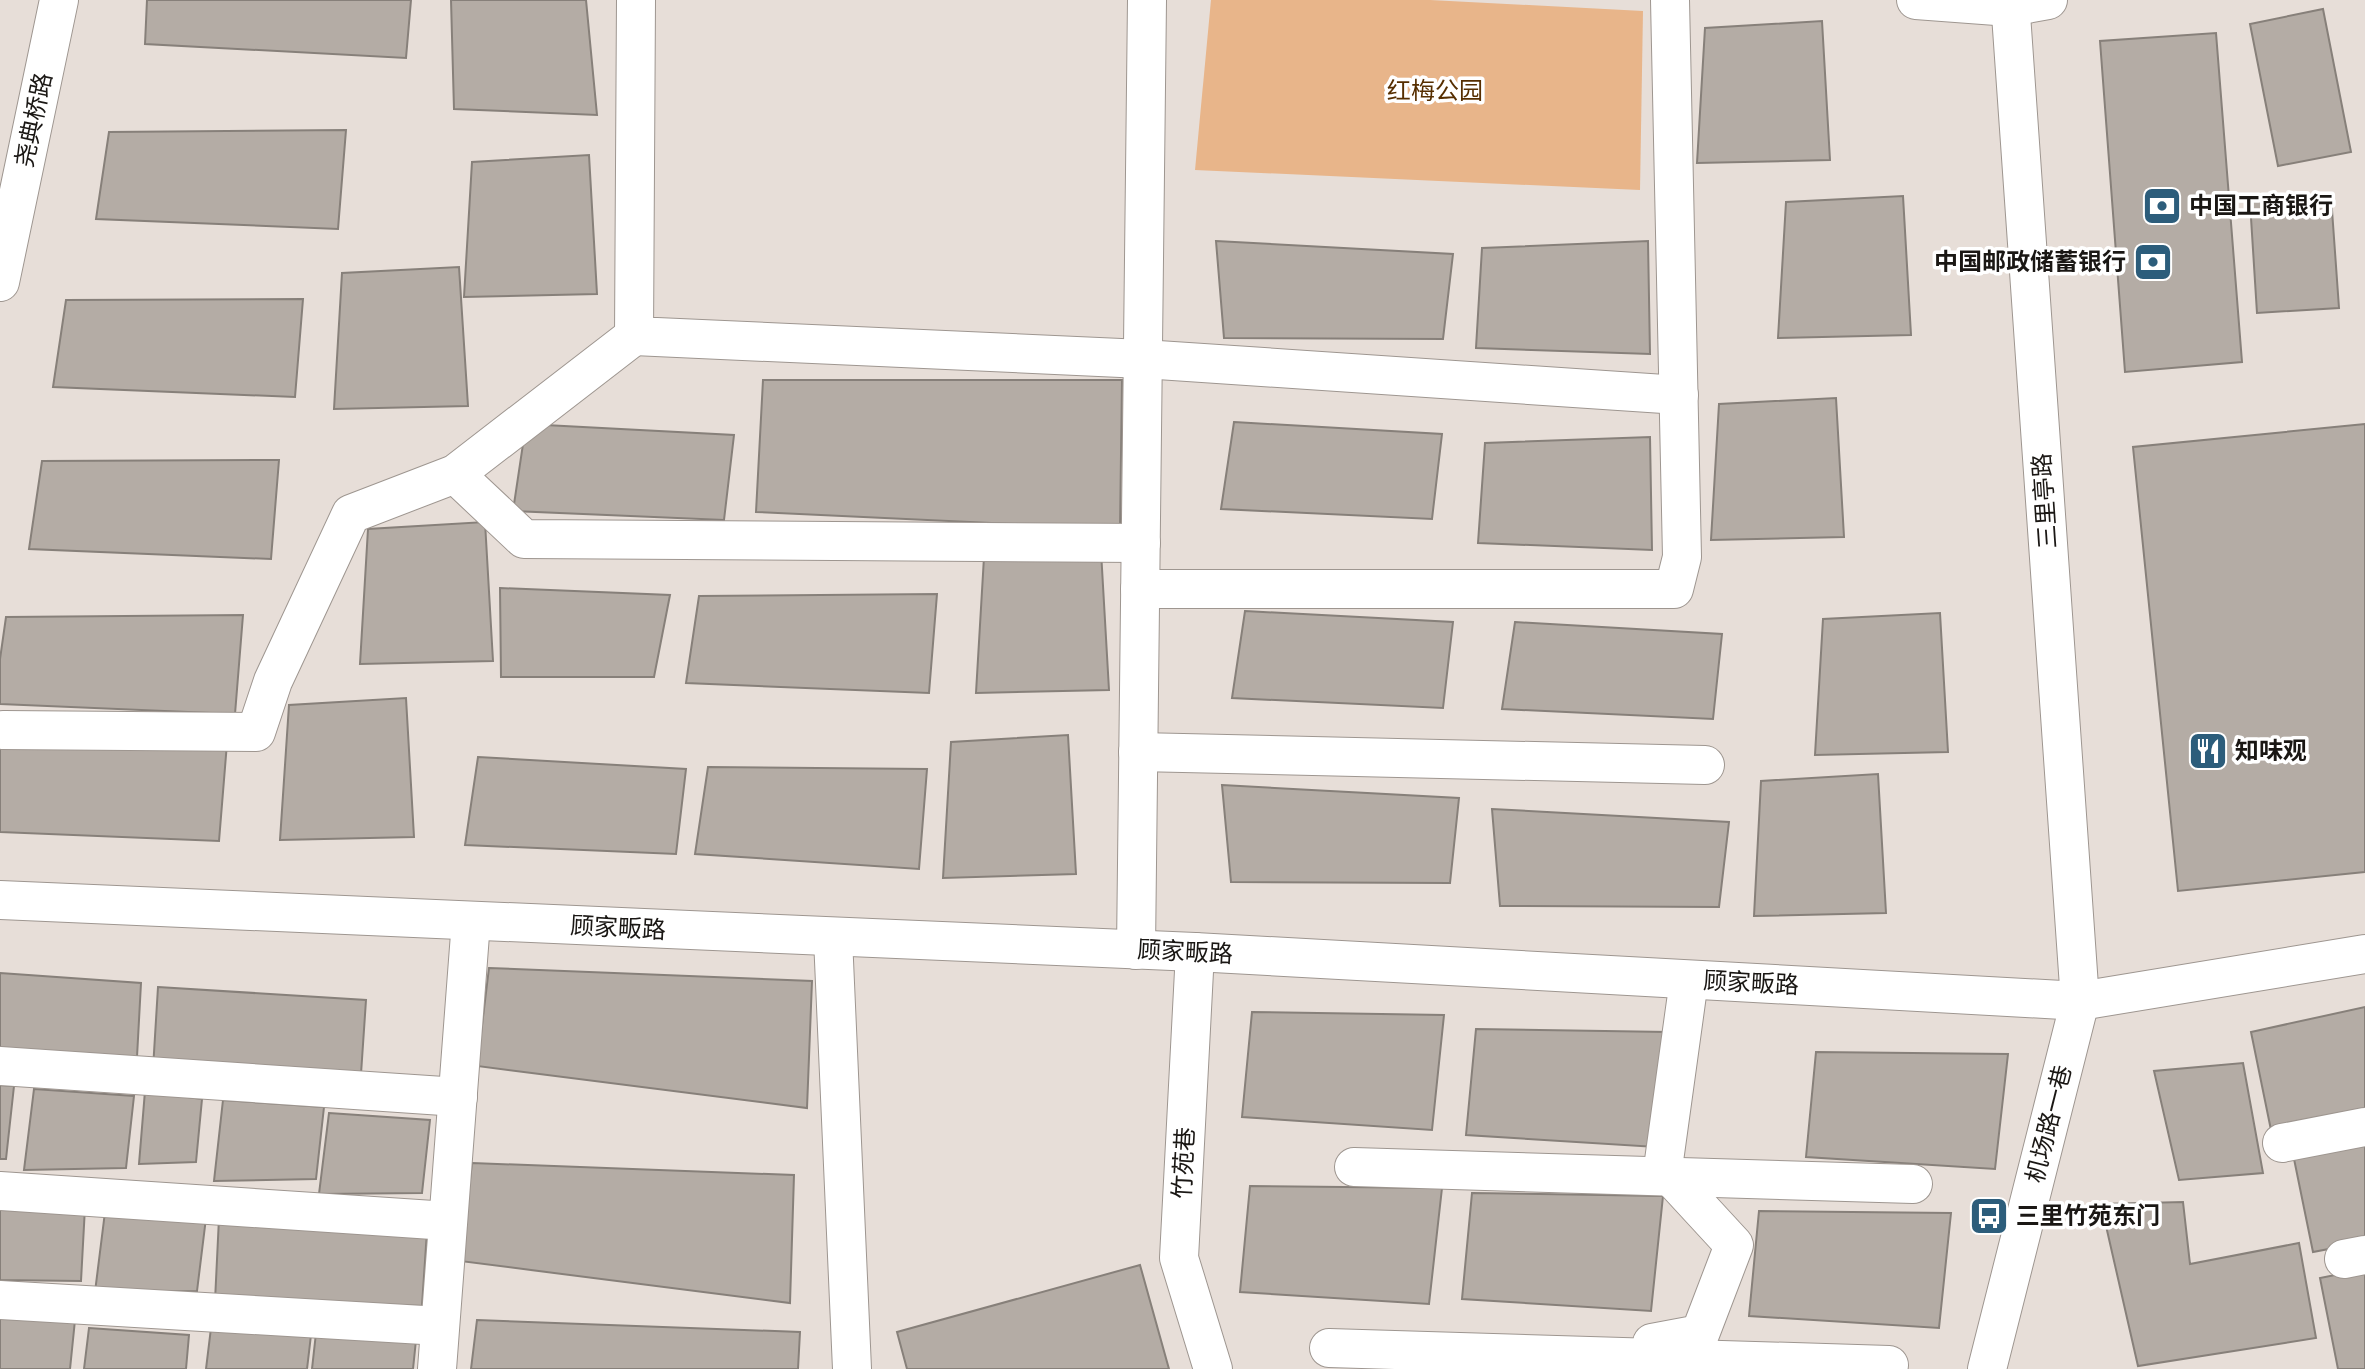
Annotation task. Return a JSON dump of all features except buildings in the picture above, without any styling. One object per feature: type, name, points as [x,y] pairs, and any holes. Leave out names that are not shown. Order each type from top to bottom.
[{"type":"street","name":"尧典桥路","points":[[0,282],[59,0]]},
{"type":"street","points":[[634,336],[636,0]]},
{"type":"street","points":[[1136,950],[1147,0]]},
{"type":"street","points":[[1140,589],[1674,589],[1682,557],[1670,0]]},
{"type":"street","points":[[1916,0],[2010,3],[2048,0]]},
{"type":"street","name":"三里亭路","points":[[2010,3],[2080,1001]]},
{"type":"street","points":[[3,730],[256,732],[273,681],[351,514],[455,474],[634,336],[1143,359],[1679,395]]},
{"type":"street","points":[[455,474],[524,539],[1141,543]]},
{"type":"street","points":[[1139,752],[1704,765]]},
{"type":"street","name":"顾家畈路","points":[[0,900],[1195,952],[2080,1001],[2365,954]]},
{"type":"street","points":[[437,1369],[471,921]]},
{"type":"street","points":[[833,938],[852,1369]]},
{"type":"street","name":"竹苑巷","points":[[1195,952],[1179,1258],[1213,1369]]},
{"type":"street","points":[[1580,1362],[1700,1334],[1734,1245],[1663,1168],[1689,979]]},
{"type":"street","name":"机场路一巷","points":[[1987,1369],[2080,1001]]},
{"type":"street","points":[[0,1066],[457,1097]]},
{"type":"street","points":[[2282,1143],[2365,1127]]},
{"type":"street","points":[[1353,1167],[1913,1184]]},
{"type":"street","points":[[0,1191],[448,1221]]},
{"type":"street","points":[[0,1300],[440,1326]]},
{"type":"street","points":[[1329,1348],[1580,1362],[1889,1365]]},
{"type":"green space","name":"红梅公园","points":[[1211,0],[1430,0],[1643,11],[1640,190],[1195,170]]},
{"type":"place","name":"中国工商银行","points":[[2162,206]]},
{"type":"place","name":"中国邮政储蓄银行","points":[[2153,262]]},
{"type":"place","name":"知味观","points":[[2208,751]]},
{"type":"place","name":"三里竹苑东门","points":[[1989,1216]]}]
